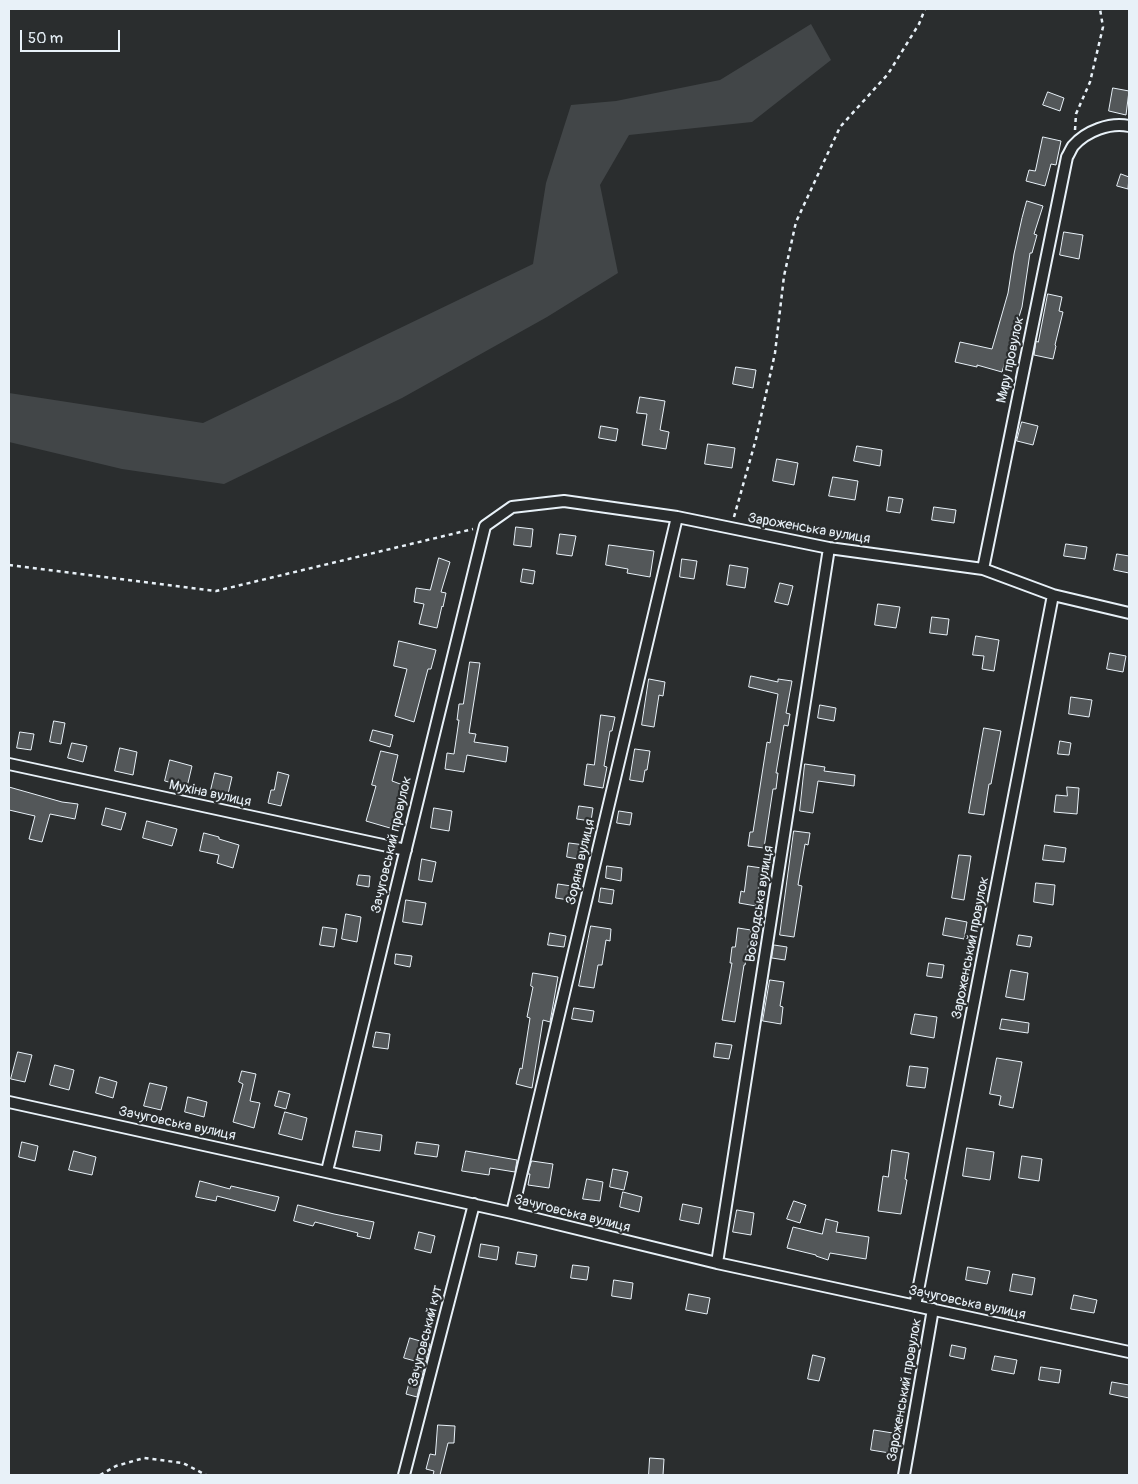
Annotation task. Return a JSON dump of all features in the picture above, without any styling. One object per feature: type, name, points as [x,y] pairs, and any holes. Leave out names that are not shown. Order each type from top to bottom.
[{"type":"street","points":[[1073,146],[1095,130],[1108,126],[1129,126]]},
{"type":"street","name":"Миру провулок","points":[[983,570],[1067,157],[1073,146]]},
{"type":"street","name":"Зароженська вулиця","points":[[485,526],[512,507],[564,501],[677,517],[829,548],[983,570],[1053,595],[1129,613]]},
{"type":"street","name":"Зоряна вулиця","points":[[512,1213],[677,517]]},
{"type":"street","name":"Зачуговський провулок","points":[[327,1171],[485,526]]},
{"type":"street","name":"Воєводська вулиця","points":[[717,1263],[829,548]]},
{"type":"street","name":"Зароженський провулок","points":[[915,1306],[1053,595]]},
{"type":"street","name":"Мухіна вулиця","points":[[9,764],[406,850]]},
{"type":"street","name":"Зачуговська вулиця","points":[[9,1102],[474,1204],[717,1263],[1129,1352]]},
{"type":"street","name":"Зачуговський кут","points":[[404,1475],[474,1204]]},
{"type":"street","name":"Зароженський провулок","points":[[904,1475],[933,1309]]},
{"type":"path","points":[[731,528],[756,440],[775,353],[784,276],[796,222],[840,127],[888,74],[919,24],[925,9]]},
{"type":"path","points":[[1073,146],[1076,114],[1090,82],[1102,27],[1100,9]]},
{"type":"path","points":[[9,565],[216,591],[485,526]]},
{"type":"path","points":[[100,1475],[116,1466],[144,1458],[183,1463],[206,1475]]},
{"type":"shaded area","points":[[811,24],[831,60],[752,122],[629,135],[600,185],[618,273],[547,317],[402,398],[224,484],[122,469],[9,442],[9,393],[203,423],[533,264],[546,183],[571,105],[616,101],[720,80]]},
{"type":"building","points":[[1113,88],[1129,91],[1126,115],[1109,111]]},
{"type":"building","points":[[1048,92],[1064,98],[1060,111],[1043,105]]},
{"type":"building","points":[[1043,137],[1061,141],[1056,165],[1051,164],[1045,186],[1026,181],[1029,170],[1035,171]]},
{"type":"building","points":[[1121,174],[1129,177],[1128,189],[1117,186]]},
{"type":"building","points":[[1027,201],[1043,206],[1034,234],[1037,235],[1032,253],[1030,253],[1022,307],[1002,372],[977,365],[977,367],[955,362],[960,342],[992,349],[1008,293],[1014,254]]},
{"type":"building","points":[[1064,232],[1083,235],[1079,259],[1060,255]]},
{"type":"building","points":[[1048,294],[1062,297],[1059,311],[1063,312],[1053,359],[1034,355]]},
{"type":"building","points":[[736,367],[756,370],[753,388],[733,384]]},
{"type":"building","points":[[640,397],[665,401],[660,430],[669,432],[666,449],[642,445],[647,414],[637,413]]},
{"type":"building","points":[[1022,422],[1038,426],[1033,445],[1017,441]]},
{"type":"building","points":[[601,426],[618,429],[616,441],[599,438]]},
{"type":"building","points":[[708,444],[735,448],[732,468],[705,464]]},
{"type":"building","points":[[857,446],[882,450],[880,466],[854,461]]},
{"type":"building","points":[[777,459],[798,463],[794,485],[773,481]]},
{"type":"building","points":[[833,477],[858,481],[855,500],[829,496]]},
{"type":"building","points":[[889,497],[903,499],[900,513],[887,511]]},
{"type":"building","points":[[934,507],[956,510],[954,523],[932,520]]},
{"type":"building","points":[[516,527],[533,529],[531,547],[514,545]]},
{"type":"building","points":[[560,534],[576,536],[572,556],[557,554]]},
{"type":"building","points":[[1066,544],[1087,547],[1085,559],[1064,556]]},
{"type":"building","points":[[609,545],[654,551],[650,577],[627,573],[628,569],[606,565]]},
{"type":"building","points":[[1117,554],[1129,556],[1129,573],[1114,570]]},
{"type":"building","points":[[439,558],[450,562],[441,592],[446,593],[437,628],[419,624],[424,604],[414,602],[416,588],[430,590]]},
{"type":"building","points":[[682,559],[697,561],[694,579],[680,577]]},
{"type":"building","points":[[730,565],[748,568],[745,588],[727,585]]},
{"type":"building","points":[[523,569],[535,571],[533,584],[521,582]]},
{"type":"building","points":[[780,583],[793,586],[788,605],[775,602]]},
{"type":"building","points":[[878,604],[900,607],[896,628],[875,625]]},
{"type":"building","points":[[932,617],[949,619],[947,635],[930,633]]},
{"type":"building","points":[[976,636],[999,640],[994,671],[982,669],[984,656],[973,655]]},
{"type":"building","points":[[399,641],[436,650],[431,669],[428,669],[414,722],[395,716],[407,669],[394,666]]},
{"type":"building","points":[[1110,653],[1126,656],[1123,672],[1107,669]]},
{"type":"building","points":[[470,662],[480,663],[469,733],[476,734],[474,742],[508,747],[506,762],[467,755],[464,772],[445,769],[447,753],[454,754],[459,720],[457,720],[459,704],[463,704]]},
{"type":"building","points":[[751,676],[778,682],[778,679],[792,681],[786,713],[790,714],[788,726],[784,725],[776,773],[778,773],[776,789],[773,789],[764,848],[748,846],[750,832],[753,832],[767,742],[770,743],[778,694],[749,687]]},
{"type":"building","points":[[649,679],[665,682],[663,696],[659,695],[654,727],[642,725]]},
{"type":"building","points":[[1071,697],[1092,700],[1089,717],[1069,714]]},
{"type":"building","points":[[820,705],[836,708],[834,721],[818,718]]},
{"type":"building","points":[[601,715],[615,717],[612,731],[610,731],[604,766],[607,767],[603,788],[584,785],[587,764],[594,765]]},
{"type":"building","points":[[54,721],[65,723],[61,744],[50,742]]},
{"type":"building","points":[[984,728],[1001,731],[984,815],[969,813]]},
{"type":"building","points":[[373,730],[393,735],[390,747],[370,741]]},
{"type":"building","points":[[20,732],[34,734],[31,750],[17,748]]},
{"type":"building","points":[[1060,741],[1071,743],[1069,755],[1058,754]]},
{"type":"building","points":[[72,743],[87,746],[83,762],[68,758]]},
{"type":"building","points":[[120,748],[137,752],[133,775],[115,771]]},
{"type":"building","points":[[635,749],[650,751],[643,782],[630,780]]},
{"type":"building","points":[[381,751],[398,755],[392,781],[403,785],[390,828],[366,821],[376,786],[372,785]]},
{"type":"building","points":[[170,760],[192,766],[187,787],[165,781]]},
{"type":"building","points":[[805,764],[825,767],[824,771],[855,775],[854,786],[818,781],[813,813],[800,811]]},
{"type":"building","points":[[278,772],[289,775],[281,806],[268,803],[271,790],[274,790]]},
{"type":"building","points":[[215,773],[232,777],[228,794],[211,790]]},
{"type":"building","points":[[9,787],[62,802],[78,804],[75,819],[50,814],[42,842],[29,839],[35,816],[9,810]]},
{"type":"building","points":[[1067,787],[1079,788],[1077,814],[1054,812],[1056,795],[1067,796]]},
{"type":"building","points":[[579,806],[593,808],[591,821],[577,819]]},
{"type":"building","points":[[106,808],[126,813],[121,830],[102,825]]},
{"type":"building","points":[[434,808],[452,811],[449,831],[431,828]]},
{"type":"building","points":[[619,811],[632,813],[630,825],[617,823]]},
{"type":"building","points":[[147,821],[177,829],[172,846],[143,838]]},
{"type":"building","points":[[794,831],[810,833],[808,845],[805,844],[798,885],[802,886],[794,937],[780,935]]},
{"type":"building","points":[[204,833],[239,845],[233,868],[217,863],[219,855],[200,851]]},
{"type":"building","points":[[569,843],[585,845],[583,860],[567,857]]},
{"type":"building","points":[[1045,845],[1066,848],[1064,862],[1043,860]]},
{"type":"building","points":[[959,855],[971,856],[964,900],[952,898]]},
{"type":"building","points":[[422,859],[436,862],[432,882],[419,880]]},
{"type":"building","points":[[607,866],[622,868],[621,881],[606,878]]},
{"type":"building","points":[[748,866],[762,868],[756,906],[739,903],[741,891],[744,892]]},
{"type":"building","points":[[359,875],[370,876],[369,887],[357,885]]},
{"type":"building","points":[[1036,883],[1055,885],[1053,905],[1034,902]]},
{"type":"building","points":[[558,884],[578,887],[575,901],[556,898]]},
{"type":"building","points":[[601,888],[614,890],[612,904],[599,902]]},
{"type":"building","points":[[406,900],[426,903],[422,925],[403,922]]},
{"type":"building","points":[[346,914],[361,917],[357,942],[342,939]]},
{"type":"building","points":[[946,918],[967,922],[964,939],[943,935]]},
{"type":"building","points":[[591,926],[611,929],[610,941],[606,940],[602,965],[598,965],[594,988],[579,986]]},
{"type":"building","points":[[323,927],[337,929],[334,947],[320,945]]},
{"type":"building","points":[[738,928],[751,930],[735,1022],[722,1020],[732,963],[730,963],[732,947],[735,947]]},
{"type":"building","points":[[550,933],[566,936],[564,947],[548,945]]},
{"type":"building","points":[[1019,935],[1032,937],[1030,947],[1017,945]]},
{"type":"building","points":[[774,945],[787,947],[785,960],[772,958]]},
{"type":"building","points":[[396,954],[412,956],[410,967],[395,964]]},
{"type":"building","points":[[929,963],[944,965],[942,978],[927,976]]},
{"type":"building","points":[[1011,970],[1028,973],[1024,1000],[1006,997]]},
{"type":"building","points":[[533,973],[558,977],[550,1022],[543,1020],[532,1088],[516,1084],[520,1068],[522,1069],[530,1018],[527,1017],[533,987],[531,986]]},
{"type":"building","points":[[770,980],[784,982],[780,1006],[783,1007],[781,1024],[763,1021]]},
{"type":"building","points":[[574,1008],[594,1011],[592,1022],[572,1019]]},
{"type":"building","points":[[915,1014],[937,1017],[934,1038],[911,1034]]},
{"type":"building","points":[[1002,1019],[1029,1023],[1028,1033],[1000,1029]]},
{"type":"building","points":[[376,1032],[390,1034],[388,1049],[373,1047]]},
{"type":"building","points":[[716,1043],[732,1045],[729,1059],[714,1057]]},
{"type":"building","points":[[18,1052],[32,1055],[25,1082],[11,1079]]},
{"type":"building","points":[[997,1058],[1022,1062],[1013,1108],[999,1105],[1001,1096],[990,1094]]},
{"type":"building","points":[[55,1065],[74,1070],[69,1090],[50,1085]]},
{"type":"building","points":[[910,1066],[928,1068],[925,1088],[907,1086]]},
{"type":"building","points":[[242,1071],[256,1074],[250,1101],[260,1103],[254,1128],[233,1122],[243,1084],[239,1082]]},
{"type":"building","points":[[100,1077],[117,1082],[113,1098],[96,1093]]},
{"type":"building","points":[[150,1083],[167,1087],[161,1110],[144,1106]]},
{"type":"building","points":[[279,1091],[290,1094],[286,1109],[275,1106]]},
{"type":"building","points":[[188,1097],[207,1102],[204,1117],[185,1112]]},
{"type":"building","points":[[285,1112],[307,1118],[302,1140],[279,1134]]},
{"type":"building","points":[[356,1131],[382,1135],[380,1151],[353,1147]]},
{"type":"building","points":[[22,1142],[38,1146],[35,1161],[19,1157]]},
{"type":"building","points":[[417,1142],[439,1145],[437,1157],[415,1154]]},
{"type":"building","points":[[967,1148],[994,1152],[990,1180],[963,1176]]},
{"type":"building","points":[[892,1150],[909,1153],[905,1179],[907,1180],[901,1214],[878,1211],[883,1176],[888,1177]]},
{"type":"building","points":[[74,1151],[96,1157],[92,1175],[69,1170]]},
{"type":"building","points":[[466,1151],[517,1160],[515,1172],[490,1168],[489,1175],[462,1171]]},
{"type":"building","points":[[1022,1156],[1042,1159],[1039,1181],[1019,1178]]},
{"type":"building","points":[[532,1161],[553,1164],[549,1188],[528,1185],[530,1174],[528,1174]]},
{"type":"building","points":[[613,1169],[628,1172],[624,1190],[610,1187]]},
{"type":"building","points":[[587,1179],[603,1182],[600,1201],[583,1199]]},
{"type":"building","points":[[200,1181],[230,1189],[231,1186],[279,1197],[275,1211],[217,1196],[216,1201],[196,1197]]},
{"type":"building","points":[[623,1192],[642,1197],[639,1212],[620,1207]]},
{"type":"building","points":[[794,1201],[806,1205],[800,1223],[787,1219]]},
{"type":"building","points":[[683,1204],[702,1208],[699,1224],[680,1220]]},
{"type":"building","points":[[298,1205],[374,1222],[370,1239],[357,1236],[358,1233],[315,1222],[313,1226],[294,1221]]},
{"type":"building","points":[[737,1210],[754,1213],[751,1235],[733,1232]]},
{"type":"building","points":[[826,1219],[838,1222],[836,1232],[869,1237],[866,1259],[830,1253],[828,1260],[787,1248],[793,1227],[822,1234]]},
{"type":"building","points":[[419,1232],[435,1236],[431,1253],[415,1249]]},
{"type":"building","points":[[481,1244],[499,1247],[497,1260],[479,1257]]},
{"type":"building","points":[[518,1252],[537,1255],[535,1267],[516,1264]]},
{"type":"building","points":[[573,1265],[589,1267],[587,1280],[571,1278]]},
{"type":"building","points":[[968,1267],[990,1271],[987,1284],[966,1280]]},
{"type":"building","points":[[1013,1274],[1035,1278],[1032,1295],[1010,1291]]},
{"type":"building","points":[[614,1280],[633,1283],[631,1299],[612,1296]]},
{"type":"building","points":[[689,1294],[710,1298],[707,1314],[686,1310]]},
{"type":"building","points":[[1074,1295],[1097,1300],[1094,1313],[1071,1309]]},
{"type":"building","points":[[410,1338],[430,1344],[417,1397],[406,1394],[415,1361],[404,1358]]},
{"type":"building","points":[[952,1345],[966,1348],[964,1359],[950,1356]]},
{"type":"building","points":[[813,1355],[825,1358],[819,1381],[808,1379]]},
{"type":"building","points":[[995,1356],[1017,1360],[1014,1374],[992,1370]]},
{"type":"building","points":[[1041,1367],[1061,1370],[1059,1383],[1039,1380]]},
{"type":"building","points":[[1112,1382],[1129,1385],[1129,1398],[1110,1394]]},
{"type":"building","points":[[438,1425],[455,1426],[454,1443],[448,1443],[440,1475],[433,1475],[434,1471],[426,1469],[430,1454],[435,1455]]},
{"type":"building","points":[[874,1430],[899,1434],[896,1454],[871,1450]]},
{"type":"building","points":[[650,1458],[664,1459],[663,1475],[649,1475]]}]
